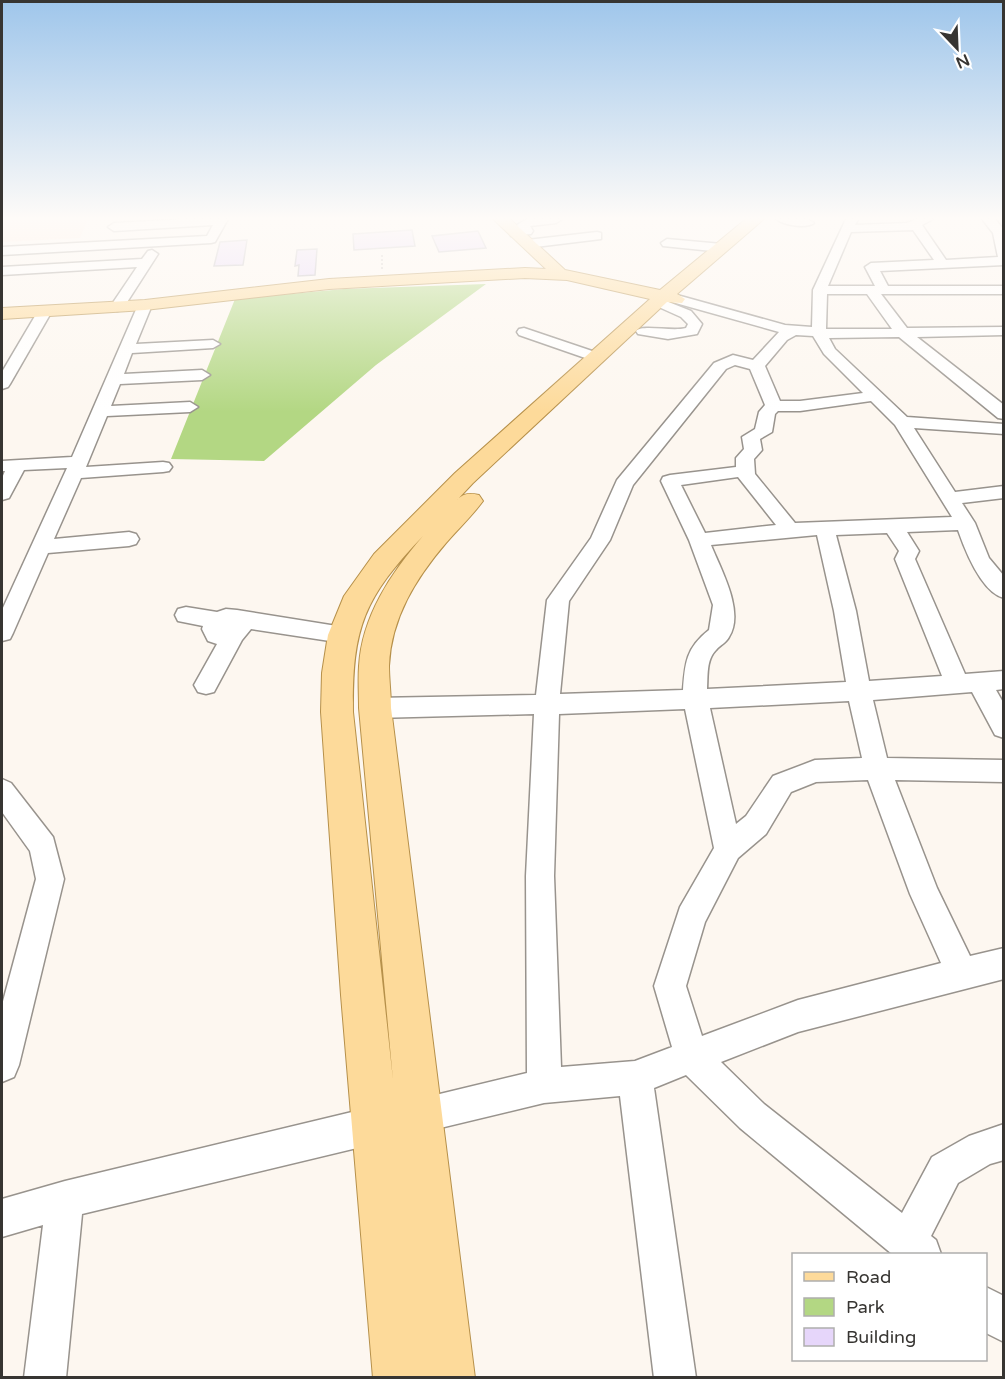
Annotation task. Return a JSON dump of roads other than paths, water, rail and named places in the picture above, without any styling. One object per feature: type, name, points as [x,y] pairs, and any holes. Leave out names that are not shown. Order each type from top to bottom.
[{"type":"main road","points":[[2,313],[146,305],[337,283]]},
{"type":"main road","points":[[598,283],[661,308]]},
{"type":"main road","points":[[402,1377],[398,1120],[375,708],[374,665],[380,636],[389,608],[407,572],[443,529],[686,283]]},
{"type":"main road","points":[[448,1377],[398,1120],[362,995],[337,711],[337,673],[343,635],[358,596],[384,560],[464,478],[596,357],[690,283]]},
{"type":"street","points":[[117,307],[132,283]]},
{"type":"street","points":[[823,283],[820,290],[819,333],[829,351],[902,422],[965,523],[980,561],[1004,591]]},
{"type":"street","points":[[876,283],[903,333],[1004,414]]},
{"type":"street","points":[[820,290],[1004,290]]},
{"type":"street","points":[[2,633],[146,305]]},
{"type":"street","points":[[661,308],[819,333],[1004,332]]},
{"type":"street","points":[[4,378],[45,311]]},
{"type":"street","points":[[757,366],[782,337],[793,330]]},
{"type":"street","points":[[524,332],[596,357]]},
{"type":"street","points":[[127,349],[213,344]]},
{"type":"street","points":[[544,1086],[540,876],[547,705],[558,600],[600,540],[624,484],[720,366],[733,360],[757,366]]},
{"type":"street","points":[[757,366],[774,406]]},
{"type":"street","points":[[114,379],[202,375]]},
{"type":"street","points":[[790,530],[746,475],[744,458],[753,450],[751,437],[763,432],[767,412],[774,406],[801,406],[875,396]]},
{"type":"street","points":[[100,411],[190,407]]},
{"type":"street","points":[[902,422],[1004,429]]},
{"type":"street","points":[[2,494],[10,466],[163,467]]},
{"type":"street","points":[[729,849],[695,698],[697,660],[707,644],[720,634],[724,604],[699,540],[670,481],[746,471]]},
{"type":"street","points":[[949,499],[1004,492]]},
{"type":"street","points":[[699,540],[790,530],[965,523]]},
{"type":"street","points":[[893,526],[909,551],[905,559],[928,618],[968,683],[1004,728]]},
{"type":"street","points":[[825,529],[845,612],[859,691],[877,769],[925,894],[962,974]]},
{"type":"street","points":[[41,546],[129,540]]},
{"type":"street","points":[[186,615],[230,625],[260,621],[343,635]]},
{"type":"street","points":[[206,685],[230,625]]},
{"type":"street","points":[[375,708],[547,705],[859,691],[1004,680]]},
{"type":"street","points":[[1004,771],[877,769],[815,771],[782,784],[756,825],[729,849],[691,916],[670,987],[692,1057],[752,1116],[914,1248],[945,1170],[982,1149],[1004,1142]]},
{"type":"street","points":[[2,791],[43,846],[50,879],[2,1065]]},
{"type":"street","points":[[2,1218],[65,1200],[544,1086],[635,1077],[798,1016],[1004,963]]},
{"type":"street","points":[[635,1077],[675,1377]]},
{"type":"street","points":[[45,1377],[65,1200]]},
{"type":"street","points":[[987,1308],[1004,1322]]}]
